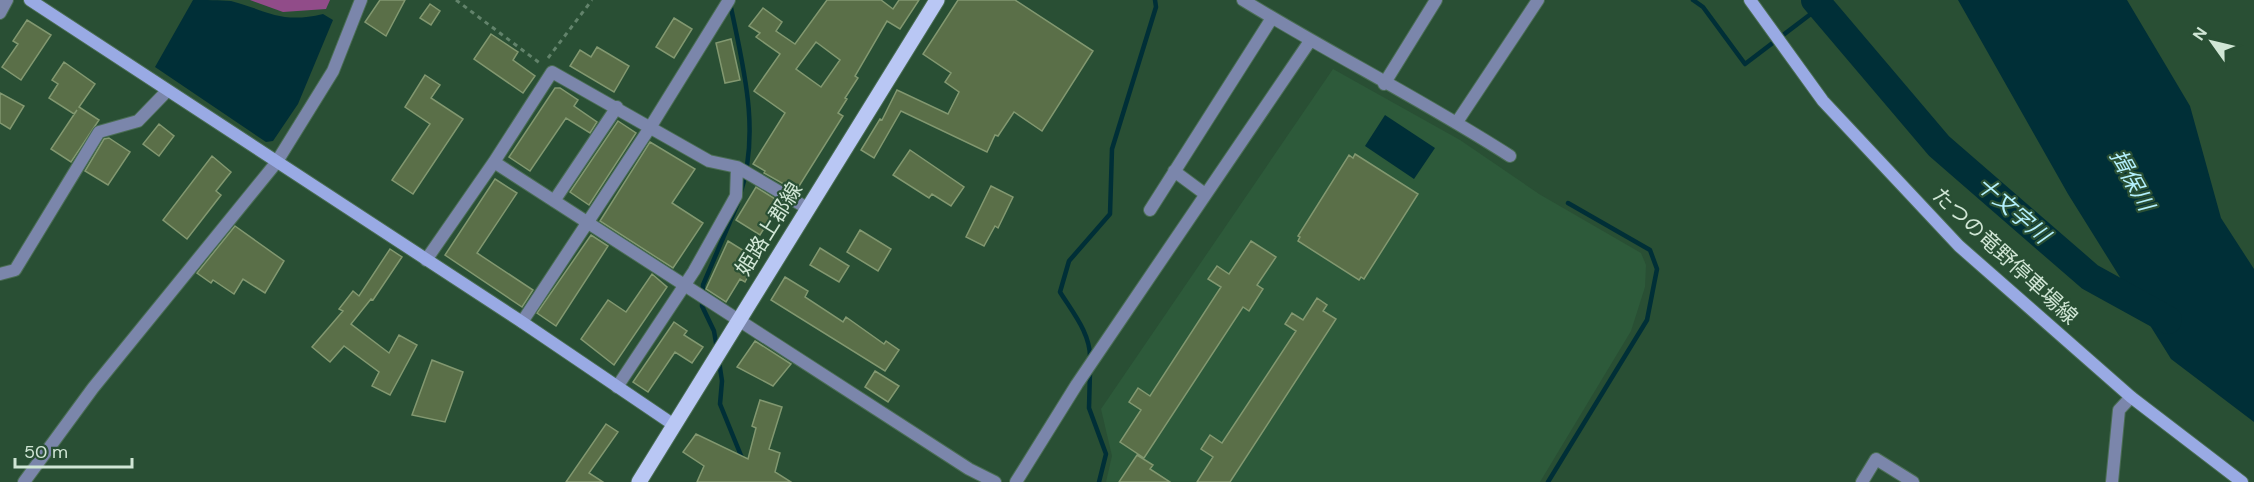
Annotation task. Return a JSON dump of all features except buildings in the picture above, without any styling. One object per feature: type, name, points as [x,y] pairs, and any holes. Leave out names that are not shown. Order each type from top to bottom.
[{"type":"main road","name":"姫路上郡線","points":[[639,482],[937,0]]},
{"type":"street","points":[[0,13],[7,0]]},
{"type":"street","points":[[30,0],[522,322],[674,425]]},
{"type":"street","points":[[30,480],[100,378],[276,163],[333,71],[361,0]]},
{"type":"street","points":[[522,322],[651,126],[729,0]]},
{"type":"street","points":[[1243,0],[1384,84],[1457,122],[1509,156]]},
{"type":"street","points":[[1384,84],[1436,0]]},
{"type":"street","points":[[1457,122],[1538,0]]},
{"type":"street","name":"たつの竜野停車場線","points":[[1749,0],[1823,101],[1959,246],[2130,397],[2242,482]]},
{"type":"street","points":[[1150,210],[1272,18]]},
{"type":"street","points":[[1016,482],[1077,384],[1310,41]]},
{"type":"street","points":[[426,260],[494,162],[548,69],[709,160],[737,167],[807,208]]},
{"type":"street","points":[[0,274],[15,270],[99,132],[138,121],[167,91]]},
{"type":"street","points":[[554,201],[616,107]]},
{"type":"street","points":[[494,162],[739,318],[969,469],[995,482]]},
{"type":"street","points":[[618,387],[694,271],[736,196],[737,167]]},
{"type":"street","points":[[1174,171],[1205,194]]},
{"type":"street","points":[[2112,482],[2119,410],[2130,397]]},
{"type":"street","points":[[1862,482],[1876,459],[1913,482]]},
{"type":"path","points":[[456,0],[548,69],[592,0]]},
{"type":"shaded area","points":[[250,0],[330,0],[326,9],[283,12]]},
{"type":"shaded area","points":[[1333,69],[1460,140],[1539,194],[1641,253],[1646,265],[1645,287],[1631,331],[1540,482],[1106,482],[1112,456],[1101,409]]},
{"type":"water","points":[[193,0],[231,1],[285,17],[309,17],[323,14],[333,20],[298,104],[273,141],[266,142],[155,67]]},
{"type":"water","name":"揖保川","points":[[1958,0],[2127,0],[2190,106],[2221,218],[2254,269],[2254,422],[2171,359],[2068,194]]},
{"type":"water","points":[[1385,115],[1435,148],[1414,179],[1365,146]]},
{"type":"waterway","points":[[1090,359],[1090,350],[1084,332],[1060,292],[1069,261],[1110,214],[1112,149],[1156,7],[1155,0]]},
{"type":"waterway","points":[[1693,0],[1703,7],[1745,64],[1820,7]]},
{"type":"waterway","name":"十文字川","points":[[1815,0],[1939,146],[2090,277],[2168,320]]},
{"type":"waterway","points":[[730,3],[748,99],[749,147],[740,195]]},
{"type":"waterway","points":[[717,349],[714,331],[702,306],[703,285],[738,203]]},
{"type":"waterway","points":[[1548,482],[1647,320],[1657,269],[1650,250],[1568,203]]},
{"type":"waterway","points":[[719,361],[722,381],[720,404],[742,458]]},
{"type":"waterway","points":[[1090,371],[1089,408],[1106,454],[1099,482]]}]
